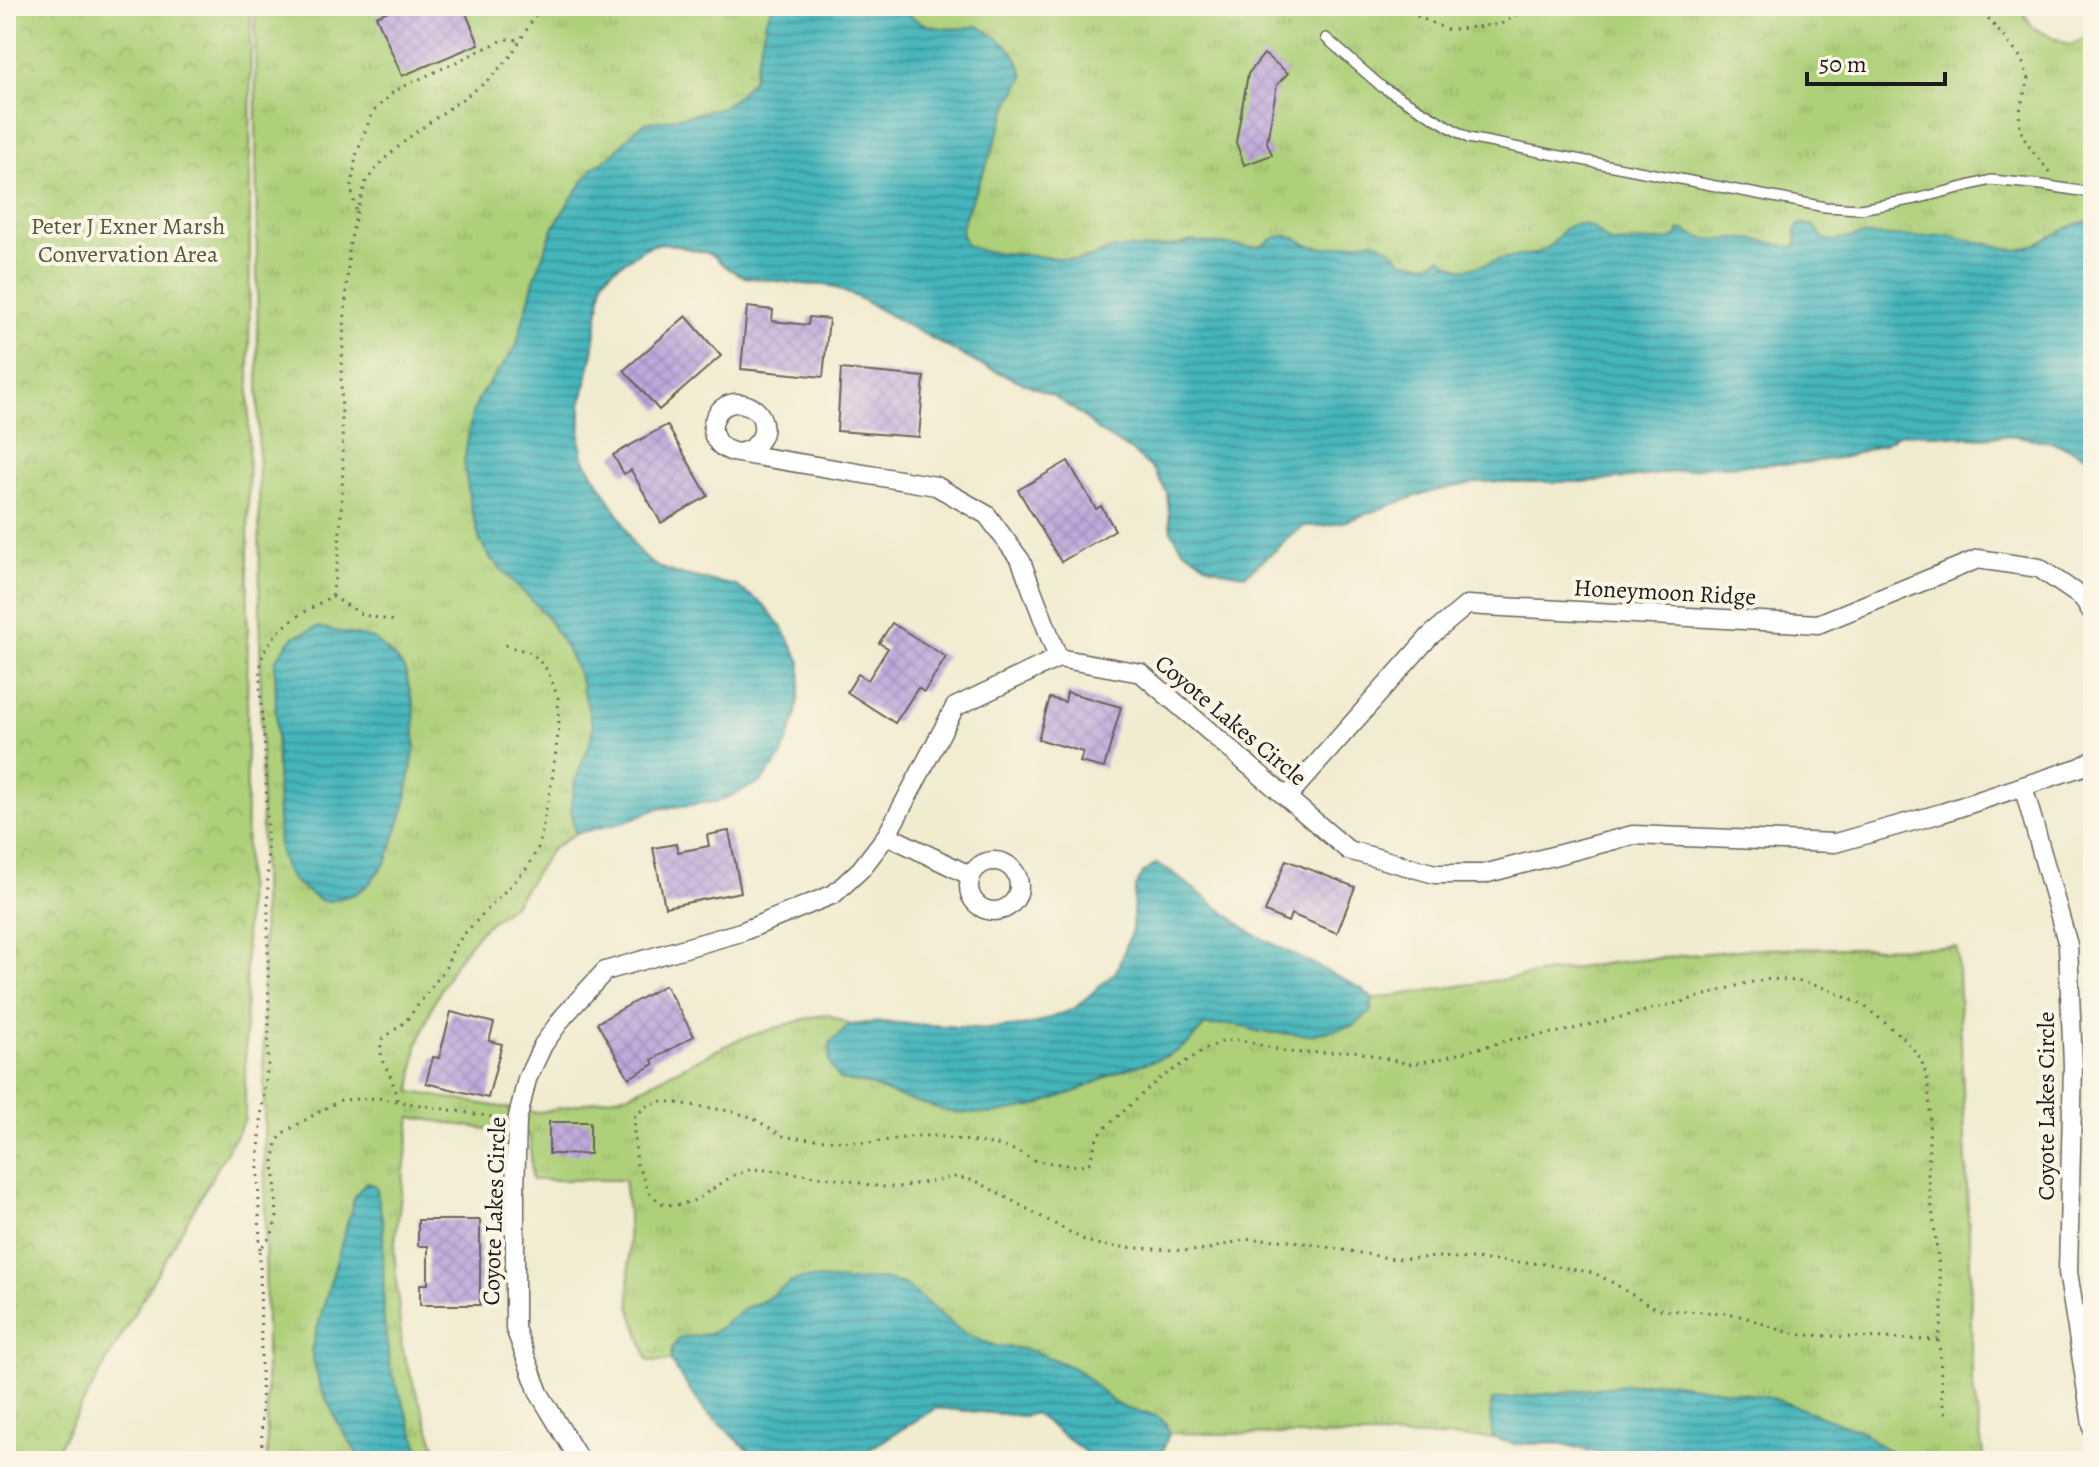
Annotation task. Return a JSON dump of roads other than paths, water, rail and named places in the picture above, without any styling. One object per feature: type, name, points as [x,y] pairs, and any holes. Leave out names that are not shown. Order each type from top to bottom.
[{"type":"street","points":[[738,453],[936,486],[987,515],[1021,561],[1058,658]]},
{"type":"street","name":"Honeymoon Ridge","points":[[1287,797],[1430,636],[1467,605],[1818,624],[1978,559],[2039,568],[2083,598],[2093,614]]},
{"type":"street","name":"Coyote Lakes Circle","points":[[580,1461],[539,1393],[515,1328],[517,1121],[527,1079],[543,1045],[563,1017],[605,971],[741,932],[834,894],[861,869],[887,835],[955,707],[1058,658],[1141,673],[1348,850],[1435,874],[1484,874],[1633,835],[1835,843],[1942,813],[2081,767],[2093,760]]},
{"type":"street","name":"Coyote Lakes Circle","points":[[2023,786],[2068,945],[2073,1066],[2068,1272],[2093,1430]]},
{"type":"street","points":[[887,835],[971,876]]},
{"type":"lane","points":[[1326,38],[1382,87],[1468,138],[1825,207],[1860,209],[1991,180],[2093,193]]},
{"type":"water","points":[[773,6],[903,6],[926,25],[947,28],[978,26],[1013,52],[1024,77],[1010,102],[961,232],[966,245],[982,251],[1078,260],[1129,247],[1136,249],[1191,241],[1250,247],[1287,236],[1307,245],[1325,248],[1373,240],[1390,248],[1401,260],[1428,264],[1442,257],[1457,267],[1472,268],[1542,251],[1574,224],[1589,226],[1611,243],[1669,240],[1678,236],[1679,230],[1686,230],[1704,239],[1753,239],[1792,247],[1797,245],[1798,226],[1803,224],[1814,226],[1823,238],[1831,241],[1868,235],[1947,235],[2016,250],[2093,220],[2093,459],[2053,442],[2010,435],[1983,438],[1912,433],[1900,434],[1883,444],[1845,457],[1804,463],[1711,466],[1581,482],[1478,482],[1425,493],[1346,521],[1305,526],[1245,575],[1209,566],[1183,549],[1171,531],[1167,493],[1154,470],[1052,395],[977,363],[857,297],[829,285],[745,277],[711,254],[659,243],[647,247],[609,272],[603,280],[593,352],[581,405],[583,458],[621,518],[633,544],[649,562],[675,573],[736,586],[763,604],[783,629],[801,662],[800,689],[795,720],[781,757],[761,782],[719,801],[656,809],[625,822],[576,833],[571,805],[575,781],[593,727],[579,675],[566,648],[545,614],[490,558],[480,541],[464,462],[472,414],[481,394],[516,347],[534,280],[553,228],[593,168],[647,122],[720,108],[735,98],[753,79],[766,20]]},
{"type":"water","points":[[317,627],[374,639],[396,659],[405,670],[414,707],[415,729],[405,806],[387,861],[368,885],[355,894],[327,902],[317,899],[293,881],[285,869],[279,849],[278,827],[275,660],[293,637]]},
{"type":"water","points":[[1156,864],[1169,870],[1253,934],[1362,989],[1373,999],[1370,1013],[1353,1026],[1309,1035],[1260,1032],[1233,1024],[1204,1026],[1188,1044],[1168,1056],[1117,1072],[1032,1107],[992,1114],[950,1112],[867,1084],[840,1080],[829,1063],[830,1043],[850,1025],[879,1022],[988,1029],[1032,1025],[1074,1009],[1116,972],[1132,931],[1135,888],[1143,873]]},
{"type":"water","points":[[366,1182],[376,1186],[383,1223],[384,1321],[390,1367],[424,1461],[362,1461],[339,1425],[319,1384],[311,1350],[355,1196]]},
{"type":"water","points":[[801,1278],[848,1281],[882,1279],[904,1284],[957,1328],[974,1338],[996,1346],[1033,1351],[1063,1363],[1081,1372],[1114,1403],[1160,1418],[1166,1423],[1169,1433],[1163,1450],[1147,1461],[1097,1461],[1034,1413],[1025,1416],[936,1408],[860,1455],[856,1461],[761,1461],[705,1411],[671,1361],[672,1349],[679,1338],[709,1334],[745,1308]]},
{"type":"water","points":[[1661,1381],[1770,1397],[1861,1431],[1902,1461],[1613,1461],[1606,1455],[1560,1443],[1515,1444],[1493,1438],[1492,1400]]},
{"type":"park label","name":"Peter J Exner Marsh Convervation Area","points":[[128,240]]}]
